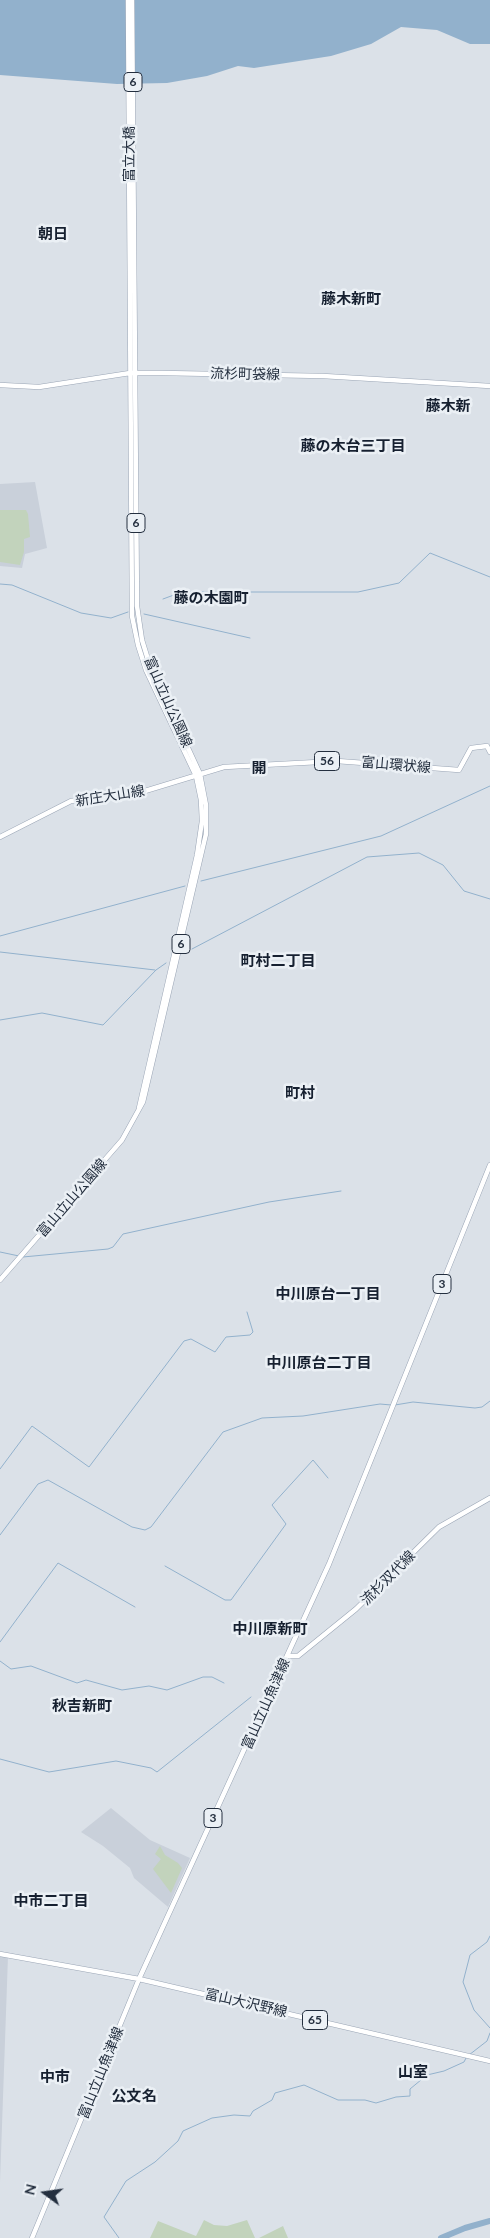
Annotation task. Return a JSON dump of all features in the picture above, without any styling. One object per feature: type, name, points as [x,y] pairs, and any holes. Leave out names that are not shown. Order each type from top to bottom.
[{"type":"main road","name":"富立大橋","points":[[128,0],[131,165]]},
{"type":"main road","name":"富立大橋","points":[[130,308],[132,253],[132,0]]},
{"type":"main road","name":"富山立山公園線","points":[[0,1280],[122,1140],[138,1111],[200,843],[202,810],[198,775],[146,670],[134,629],[131,593],[132,253]]},
{"type":"main road","name":"富山立山公園線","points":[[130,308],[132,373]]},
{"type":"main road","name":"流杉町袋線","points":[[0,385],[39,387],[132,373],[323,376],[490,386]]},
{"type":"main road","name":"富山環状線","points":[[198,775],[238,765],[337,761],[459,770],[471,748],[487,746],[490,752]]},
{"type":"main road","name":"新庄大山線","points":[[0,837],[71,801],[145,791],[198,775]]},
{"type":"main road","name":"富山立山魚津線","points":[[32,2238],[139,1979],[329,1564],[490,1165]]},
{"type":"main road","name":"流杉双代線","points":[[287,1656],[298,1656],[356,1609],[439,1527],[490,1498]]},
{"type":"main road","name":"富山大沢野線","points":[[0,1954],[139,1979],[490,2061]]},
{"type":"shaded area","points":[[35,482],[47,548],[25,554],[22,568],[0,566],[0,484]]},
{"type":"shaded area","points":[[111,1808],[150,1840],[190,1858],[168,1907],[134,1878],[130,1868],[103,1846],[81,1832]]},
{"type":"shaded area","points":[[0,1954],[8,1956],[0,2182]]},
{"type":"green space","points":[[0,510],[26,510],[28,514],[30,537],[24,539],[24,552],[20,565],[0,562]]},
{"type":"green space","points":[[160,1846],[165,1855],[178,1863],[182,1868],[171,1893],[153,1869],[161,1859],[155,1854]]},
{"type":"green space","points":[[204,2220],[214,2225],[227,2226],[247,2220],[255,2238],[150,2238],[158,2221],[196,2236]]},
{"type":"green space","points":[[283,2226],[288,2238],[259,2238]]},
{"type":"water","points":[[0,0],[490,0],[490,44],[470,44],[437,30],[401,27],[371,44],[331,56],[254,68],[238,66],[207,76],[167,83],[117,84],[0,75]]},
{"type":"waterway","points":[[163,599],[182,592],[358,592],[399,583],[430,553],[490,577]]},
{"type":"waterway","points":[[0,584],[12,585],[81,613],[111,618],[128,612]]},
{"type":"waterway","points":[[144,614],[250,638]]},
{"type":"waterway","points":[[201,881],[381,836],[490,786]]},
{"type":"waterway","points":[[192,949],[367,857],[419,853],[443,865],[464,891],[490,899]]},
{"type":"waterway","points":[[0,936],[185,886]]},
{"type":"waterway","points":[[0,952],[155,970]]},
{"type":"waterway","points":[[0,1020],[42,1013],[103,1025],[156,970],[166,963]]},
{"type":"waterway","points":[[23,1257],[108,1249],[113,1247],[123,1234],[269,1202],[341,1191]]},
{"type":"waterway","points":[[0,1252],[19,1256]]},
{"type":"waterway","points":[[0,1469],[32,1426],[89,1467],[184,1341],[191,1339],[215,1352],[226,1337],[250,1335],[253,1332],[247,1312]]},
{"type":"waterway","points":[[395,1405],[413,1402],[475,1408],[482,1407],[490,1401]]},
{"type":"waterway","points":[[0,1535],[38,1484],[48,1480],[132,1527],[145,1530],[151,1527],[223,1432],[262,1418],[303,1416],[380,1404],[391,1405]]},
{"type":"waterway","points":[[165,1566],[225,1600],[231,1600],[286,1524],[272,1505],[313,1460],[328,1478]]},
{"type":"waterway","points":[[0,1642],[58,1563],[135,1607]]},
{"type":"waterway","points":[[0,1661],[11,1669],[31,1666],[77,1683],[86,1680],[122,1690],[149,1686],[167,1690],[203,1677],[212,1677],[224,1683]]},
{"type":"waterway","points":[[0,1759],[49,1772],[116,1761],[151,1768],[157,1772],[251,1697]]},
{"type":"waterway","points":[[490,1936],[487,1942],[470,1955],[463,1982],[474,2010],[490,2028]]},
{"type":"waterway","points":[[469,2055],[487,2041],[490,2033]]},
{"type":"waterway","points":[[119,2238],[104,2217],[126,2181],[155,2162],[178,2141],[183,2131],[212,2118],[234,2115],[250,2116],[253,2111],[272,2100],[275,2093],[304,2085],[338,2100],[365,2100],[376,2103],[396,2097],[410,2096],[410,2089],[427,2075],[444,2071],[464,2062],[466,2058]]},
{"type":"waterway","points":[[441,2238],[465,2228],[490,2221]]},
{"type":"district","name":"朝日","points":[[53,234]]},
{"type":"district","name":"藤木新町","points":[[351,299]]},
{"type":"district","name":"藤木新","points":[[448,406]]},
{"type":"district","name":"藤の木台三丁目","points":[[353,446]]},
{"type":"district","name":"藤の木園町","points":[[211,598]]},
{"type":"district","name":"開","points":[[259,768]]},
{"type":"district","name":"町村二丁目","points":[[278,961]]},
{"type":"district","name":"町村","points":[[300,1093]]},
{"type":"district","name":"中川原台一丁目","points":[[328,1294]]},
{"type":"district","name":"中川原台二丁目","points":[[319,1363]]},
{"type":"district","name":"中川原新町","points":[[270,1629]]},
{"type":"district","name":"秋吉新町","points":[[82,1706]]},
{"type":"district","name":"中市二丁目","points":[[51,1901]]},
{"type":"district","name":"山室","points":[[413,2072]]},
{"type":"district","name":"中市","points":[[55,2077]]},
{"type":"district","name":"公文名","points":[[134,2096]]}]
